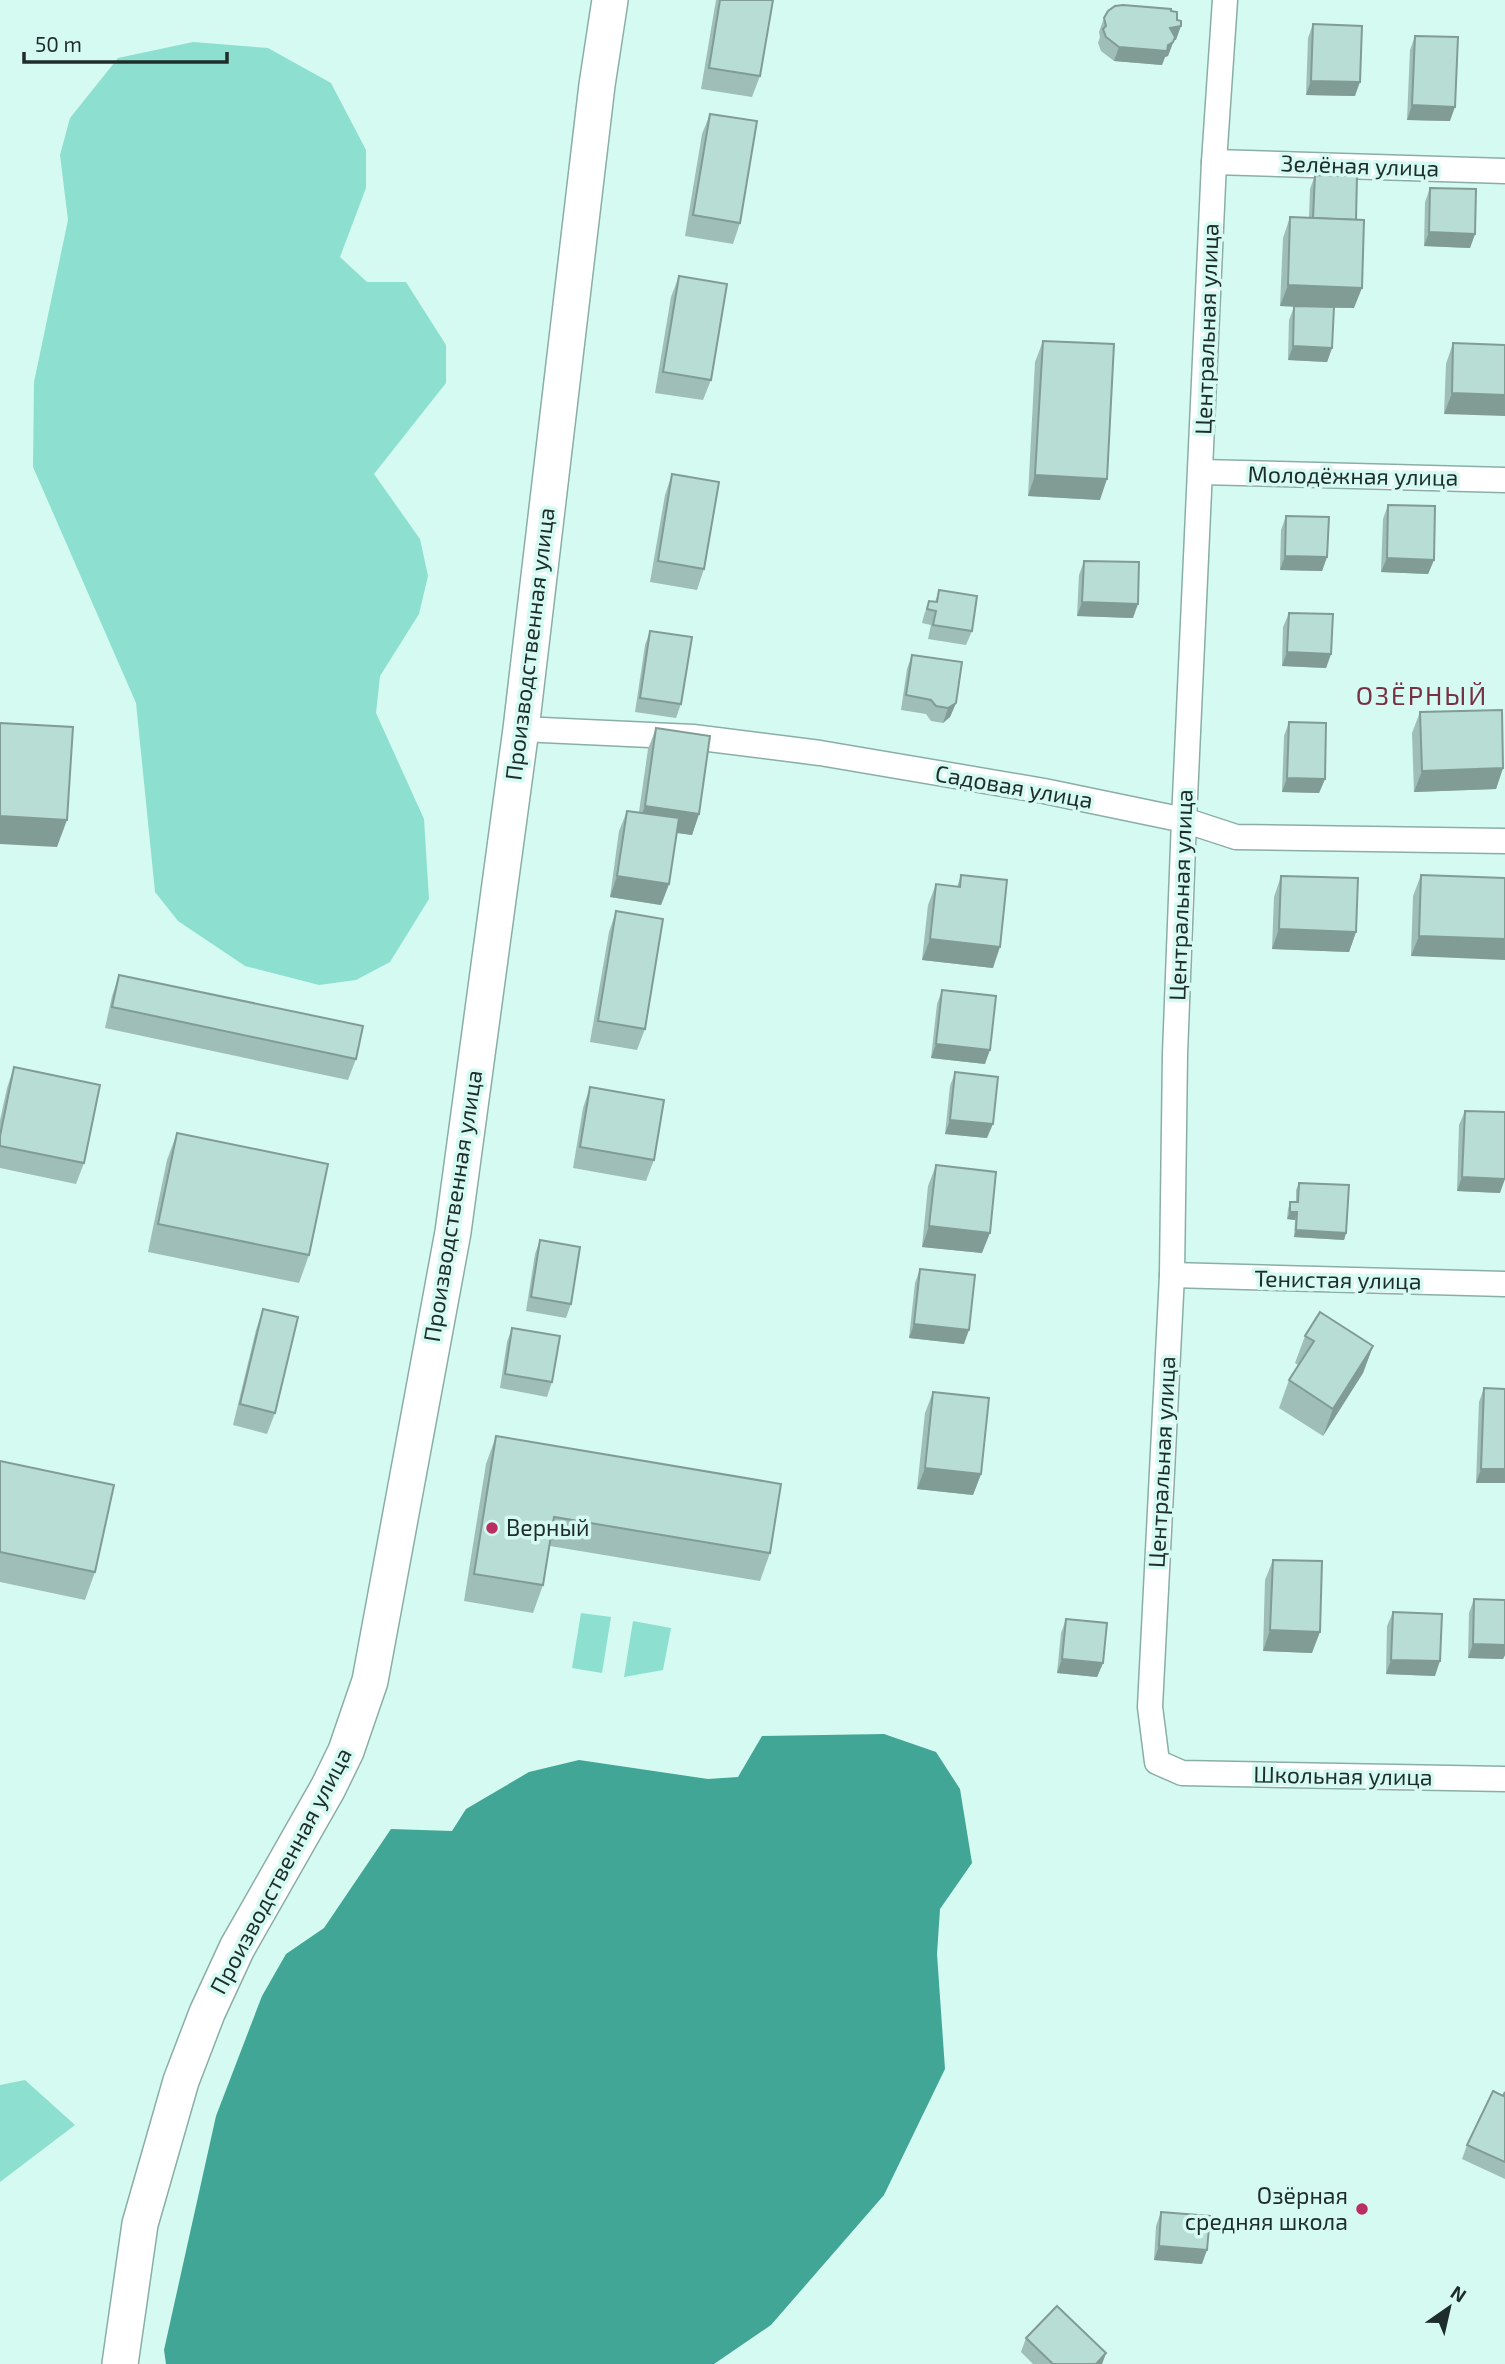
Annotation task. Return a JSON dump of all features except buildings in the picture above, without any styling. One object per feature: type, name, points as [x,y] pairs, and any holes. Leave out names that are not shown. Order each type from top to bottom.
[{"type":"street","name":"Производственная улица","points":[[120,2364],[140,2224],[181,2081],[207,2013],[237,1948],[328,1788],[346,1751],[370,1681],[453,1232],[521,729],[595,99],[610,0]]},
{"type":"street","name":"Центральная улица","points":[[1182,1773],[1157,1762],[1150,1707],[1172,1275],[1175,1054],[1184,820],[1214,162],[1225,0]]},
{"type":"street","name":"Зелёная улица","points":[[1214,162],[1505,171]]},
{"type":"street","name":"Молодёжная улица","points":[[1200,472],[1505,480]]},
{"type":"street","name":"Садовая улица","points":[[521,729],[693,737],[820,753],[1044,791],[1184,820],[1236,837],[1505,841]]},
{"type":"street","name":"Тенистая улица","points":[[1172,1275],[1505,1284]]},
{"type":"street","name":"Школьная улица","points":[[1182,1773],[1505,1779]]},
{"type":"shaded area","points":[[193,42],[268,48],[331,83],[366,150],[366,188],[340,257],[367,282],[406,282],[446,345],[446,383],[374,474],[420,539],[428,576],[419,614],[380,676],[376,713],[424,819],[429,899],[390,962],[356,980],[319,985],[245,966],[178,921],[155,892],[136,703],[33,467],[34,382],[68,220],[60,155],[70,118],[118,58]]},
{"type":"shaded area","points":[[581,1613],[611,1617],[602,1673],[572,1668]]},
{"type":"shaded area","points":[[633,1621],[671,1628],[663,1670],[624,1677]]},
{"type":"shaded area","points":[[884,1734],[936,1752],[960,1789],[972,1863],[940,1909],[937,1954],[945,2069],[884,2195],[771,2325],[714,2364],[166,2364],[164,2350],[216,2116],[262,1996],[286,1954],[324,1928],[391,1829],[452,1831],[466,1809],[529,1772],[579,1760],[708,1779],[738,1777],[762,1736]]},
{"type":"shaded area","points":[[25,2080],[75,2125],[0,2182],[0,2085]]},
{"type":"place","name":"Верный","points":[[492,1528]]},
{"type":"place","name":"Озёрная средняя школа","points":[[1362,2209]]},
{"type":"district","name":"ОЗЁРНЫЙ","points":[[1422,696]]}]
